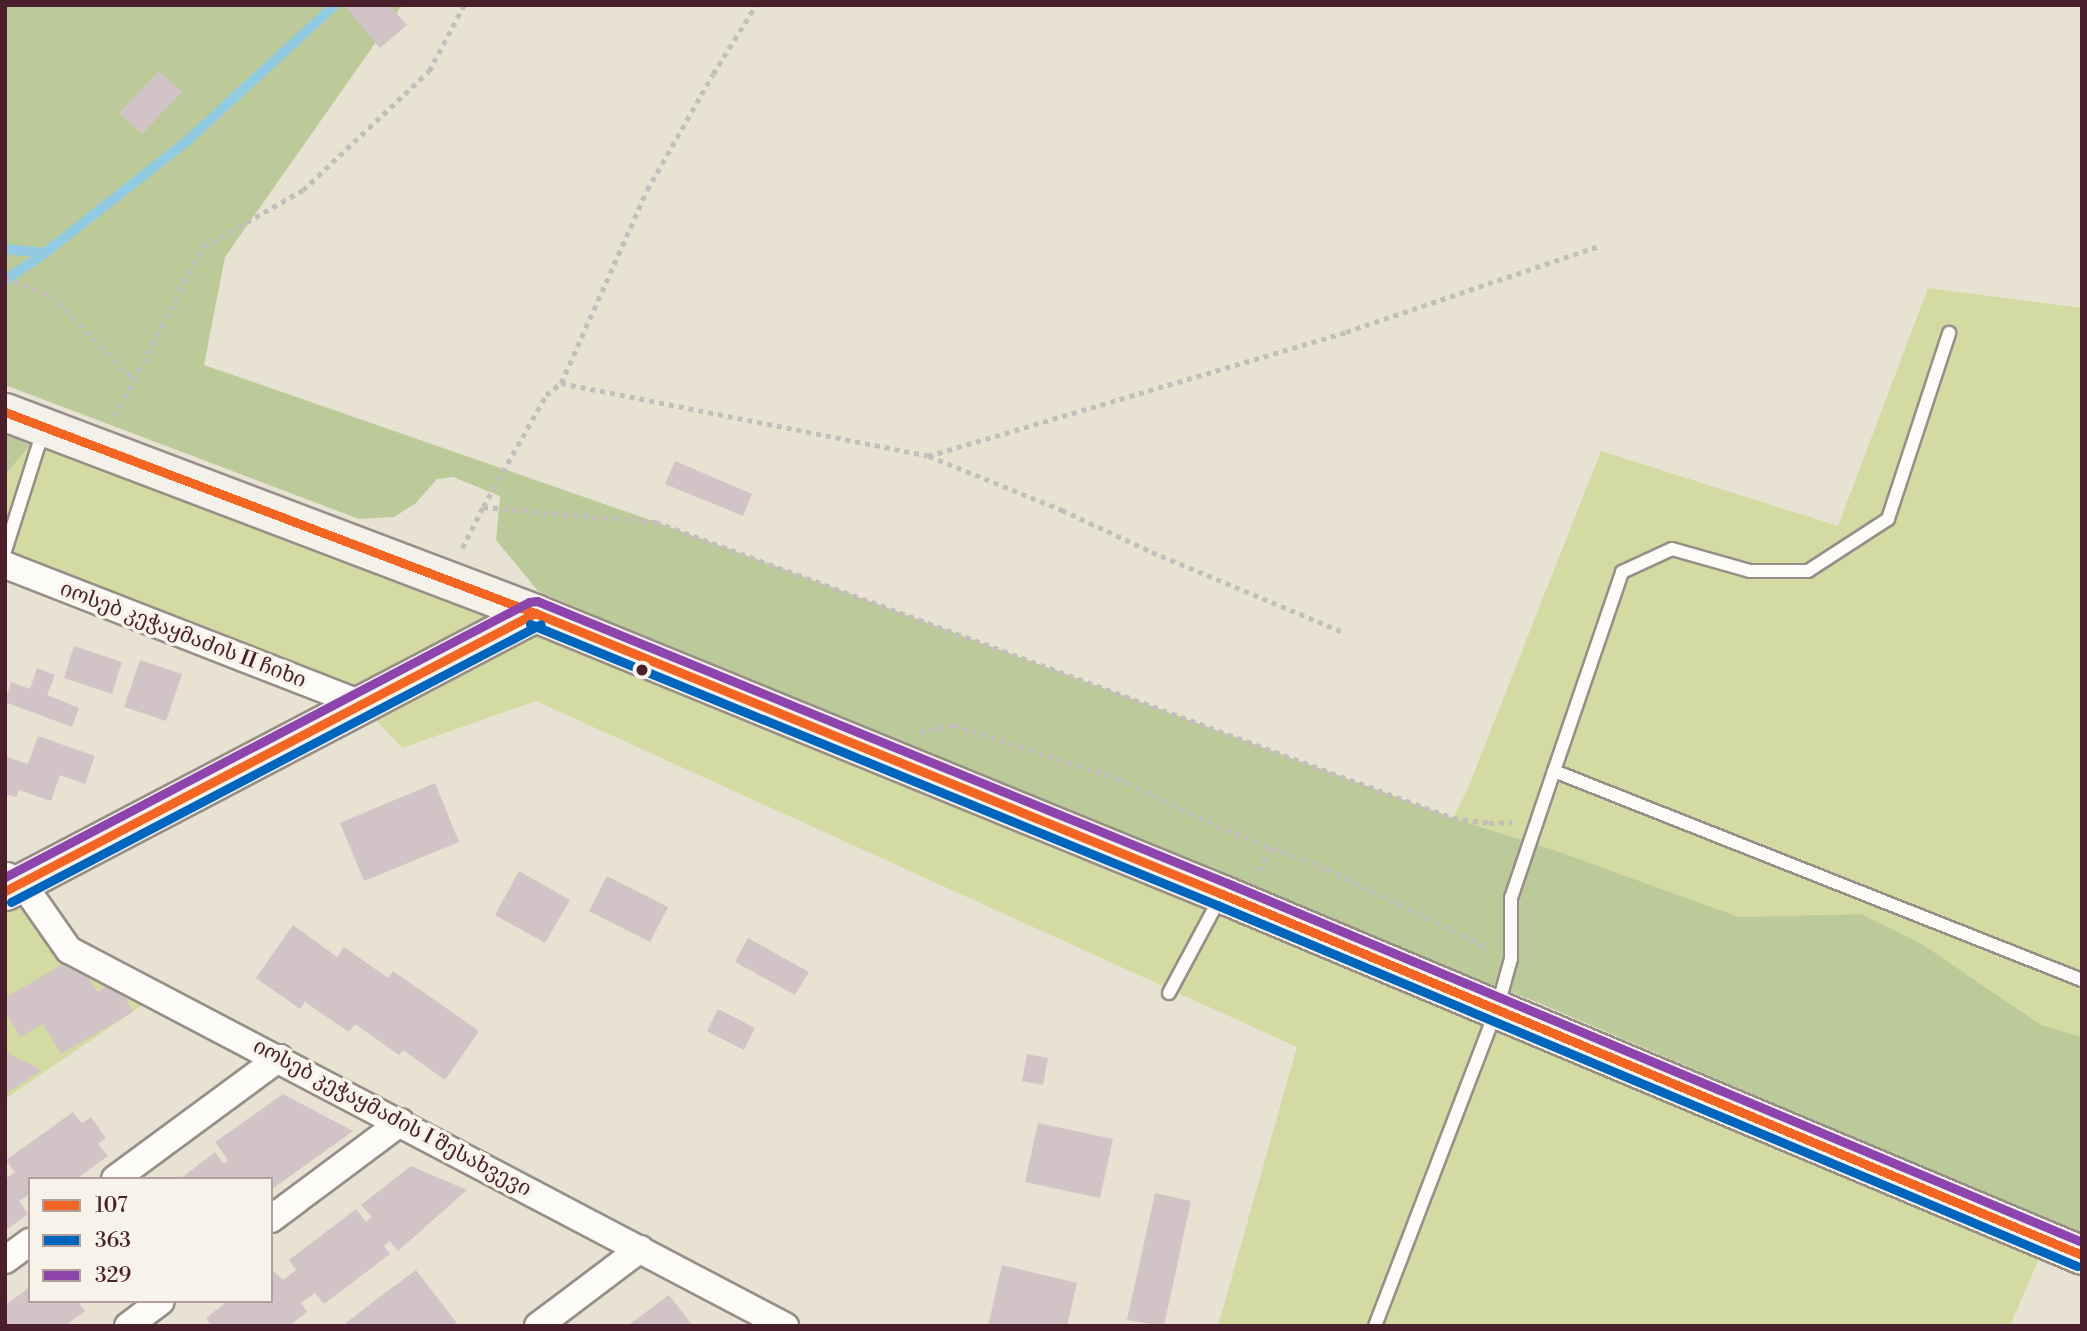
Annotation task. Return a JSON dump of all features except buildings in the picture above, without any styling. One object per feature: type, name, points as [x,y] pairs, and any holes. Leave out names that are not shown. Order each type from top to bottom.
[{"type":"main road","points":[[5,412],[535,613],[1222,894],[2082,1255]]},
{"type":"main road","points":[[11,883],[535,613]]},
{"type":"street","name":"იოსებ კეჭაყმაძის II ჩიხი","points":[[5,565],[362,704]]},
{"type":"street","name":"იოსებ კეჭაყმაძის I შესახვევი","points":[[11,883],[69,950],[785,1326]]},
{"type":"street","points":[[119,1177],[279,1058]]},
{"type":"street","points":[[273,1218],[401,1122]]},
{"type":"street","points":[[5,1260],[28,1243]]},
{"type":"street","points":[[538,1326],[640,1248]]},
{"type":"street","points":[[128,1326],[158,1303]]},
{"type":"lane","points":[[1375,1326],[1497,1009],[1511,959],[1511,898],[1622,572],[1672,549],[1750,571],[1808,571],[1888,519],[1949,333]]},
{"type":"lane","points":[[5,551],[45,428]]},
{"type":"lane","points":[[1554,771],[2082,980]]},
{"type":"lane","points":[[1169,993],[1222,894]]},
{"type":"path","points":[[98,448],[204,247],[303,190],[429,71],[464,5]]},
{"type":"path","points":[[447,579],[545,395],[561,383],[647,190],[756,5]]},
{"type":"path","points":[[928,456],[1346,332],[1598,246]]},
{"type":"path","points":[[5,278],[51,295],[134,380]]},
{"type":"path","points":[[561,383],[928,456],[1050,505],[1152,552],[1341,631]]},
{"type":"path","points":[[483,507],[656,522],[1453,818],[1489,823],[1515,821],[1541,808]]},
{"type":"path","points":[[877,754],[922,731],[953,725],[1118,778],[1217,826],[1327,869],[1511,959]]},
{"type":"green space","points":[[5,5],[402,5],[225,257],[204,365],[656,522],[1453,818],[1554,850],[1739,917],[1861,914],[1922,944],[2041,1025],[2082,1037],[2082,1234],[1536,1002],[1008,795],[538,591],[496,540],[500,496],[453,477],[437,479],[416,503],[394,517],[359,519],[5,385]]},
{"type":"green space","points":[[1928,288],[2082,308],[2082,1037],[2041,1025],[1922,944],[1861,914],[1739,917],[1554,850],[1453,818],[1466,793],[1601,451],[1838,526]]},
{"type":"green space","points":[[5,412],[45,428],[5,475]]},
{"type":"green space","points":[[45,428],[2047,1240],[2010,1326],[1218,1326],[1297,1047],[536,701],[402,748],[361,704],[5,565],[5,475]]},
{"type":"green space","points":[[22,883],[69,950],[157,995],[5,1099],[5,891]]},
{"type":"waterway","points":[[5,280],[45,253],[187,141],[335,5]]},
{"type":"waterway","points":[[5,249],[45,253]]},
{"type":"transit line","name":"107","points":[[5,412],[535,613],[1222,894],[2082,1255]]},
{"type":"transit line","name":"329","points":[[5,877],[529,602],[537,601],[1227,883],[2082,1242]]},
{"type":"transit line","name":"107","points":[[5,891],[535,613]]},
{"type":"transit line","name":"363","points":[[530,624],[1217,905],[2077,1266]]},
{"type":"transit line","name":"363","points":[[11,902],[541,624]]}]
